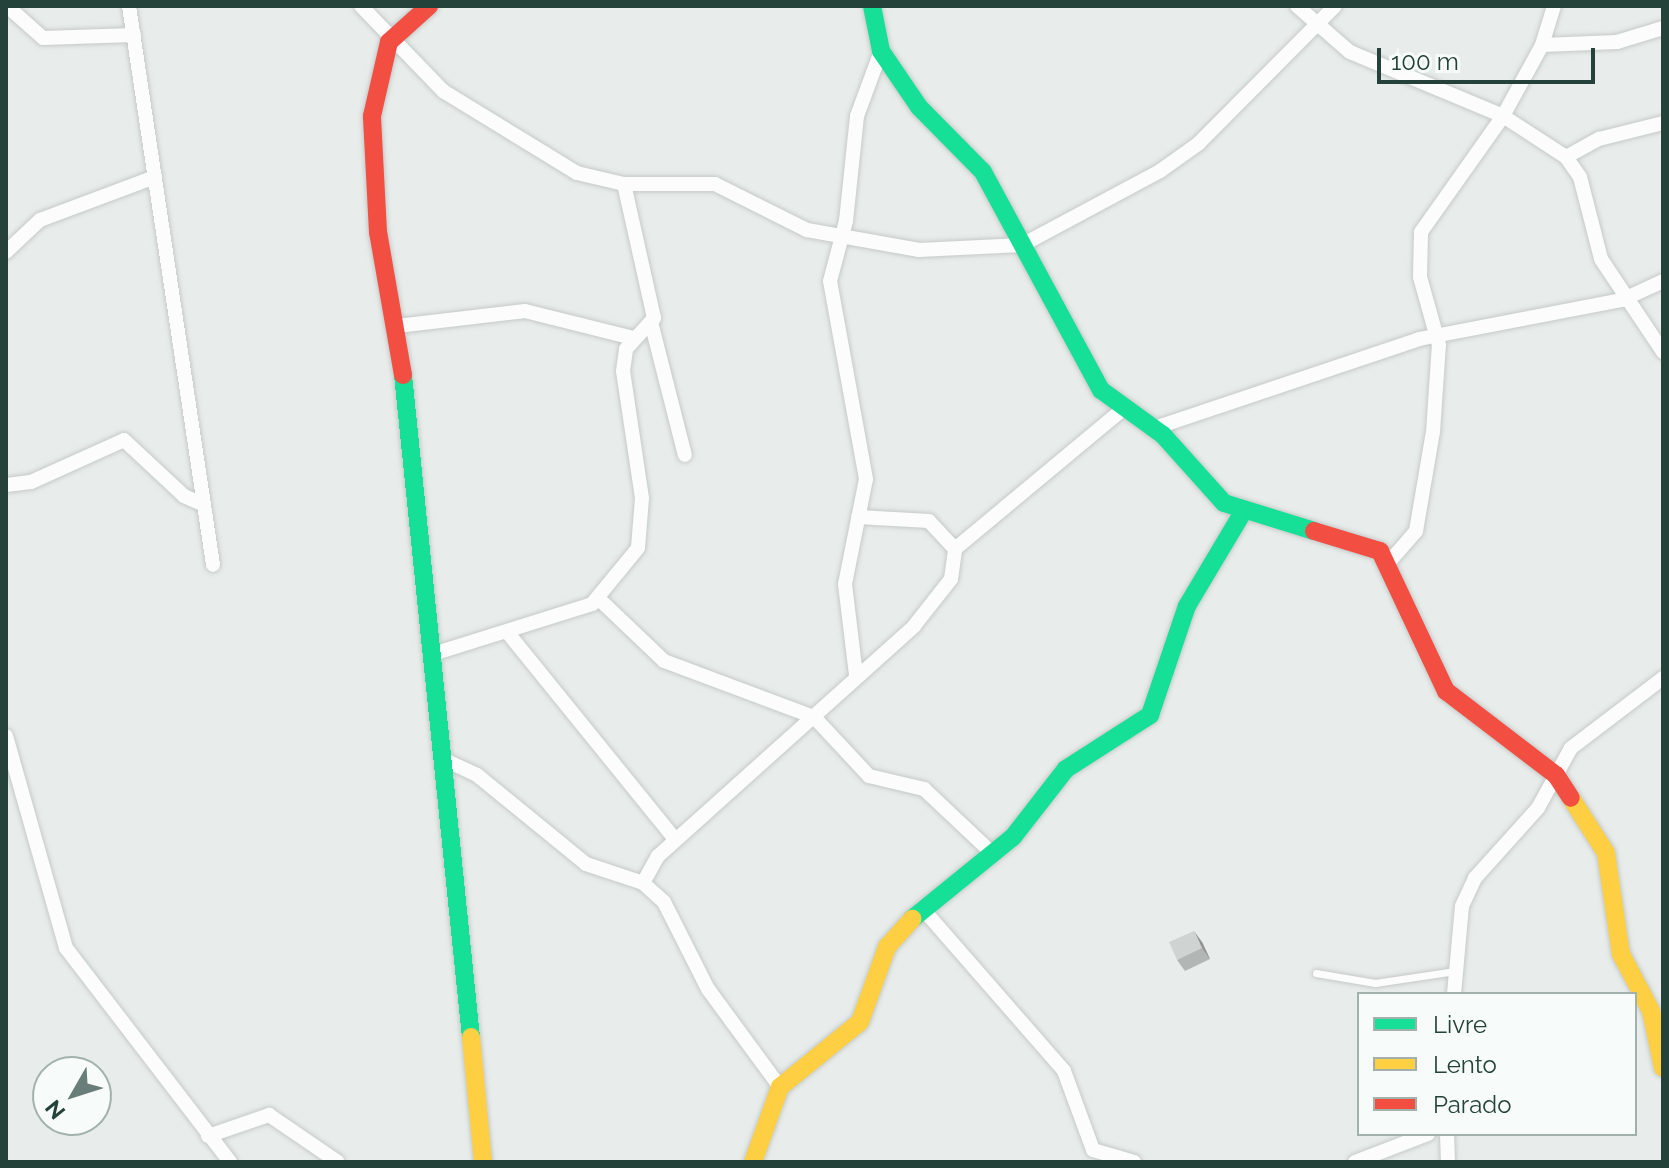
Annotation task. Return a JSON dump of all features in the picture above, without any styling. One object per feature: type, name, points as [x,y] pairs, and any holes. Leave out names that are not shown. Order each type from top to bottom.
[{"type":"street","points":[[7,6],[43,38],[134,35]]},
{"type":"street","points":[[129,6],[213,565]]},
{"type":"street","points":[[361,6],[389,42],[506,134],[577,173],[624,184],[715,184],[807,230],[893,249],[1022,245],[1198,144],[1314,22],[1335,6]]},
{"type":"street","points":[[429,6],[389,42],[372,116],[378,232],[397,326],[410,491],[436,653],[447,761],[454,907],[469,971],[483,1162]]},
{"type":"street","points":[[872,6],[881,51],[919,107],[983,172],[1085,366],[1123,409],[1155,428],[1236,518],[1361,540],[1390,561],[1437,679],[1556,775],[1606,853],[1621,918],[1621,954],[1651,1011],[1663,1068]]},
{"type":"street","points":[[1297,6],[1368,62],[1503,116],[1566,157],[1580,177],[1592,238],[1622,300],[1663,352]]},
{"type":"street","points":[[1390,561],[1416,531],[1426,497],[1437,336],[1420,277],[1421,232],[1503,116],[1542,45],[1554,6]]},
{"type":"street","points":[[1542,45],[1617,42],[1663,28]]},
{"type":"street","points":[[856,675],[845,584],[858,517],[863,458],[830,303],[857,116],[881,51]]},
{"type":"street","points":[[1566,157],[1599,139],[1663,123]]},
{"type":"street","points":[[6,252],[40,220],[155,177]]},
{"type":"street","points":[[624,184],[652,326],[685,455]]},
{"type":"street","points":[[1155,428],[1437,336],[1622,300],[1663,281]]},
{"type":"street","points":[[397,326],[525,311],[633,338]]},
{"type":"street","points":[[436,653],[508,633],[600,600],[630,565],[642,535],[623,371],[633,338],[652,326]]},
{"type":"street","points":[[955,549],[1123,409]]},
{"type":"street","points":[[6,485],[31,482],[124,440],[184,496],[202,504]]},
{"type":"street","points":[[643,883],[675,839],[814,717],[932,605],[957,565],[955,549],[921,519],[858,517]]},
{"type":"street","points":[[753,1162],[780,1087],[860,1022],[876,962],[922,908],[993,854],[1066,769],[1150,715],[1178,628],[1236,518]]},
{"type":"street","points":[[600,600],[664,661],[814,717],[869,776],[924,789],[993,854]]},
{"type":"street","points":[[508,633],[675,839]]},
{"type":"street","points":[[1454,992],[1462,906],[1475,878],[1538,808],[1556,775],[1587,732],[1663,678]]},
{"type":"street","points":[[6,736],[10,764],[66,948],[230,1162]]},
{"type":"street","points":[[447,761],[477,775],[586,864],[643,883],[664,902],[708,989],[780,1087]]},
{"type":"street","points":[[922,908],[1064,1071],[1093,1150],[1134,1162]]},
{"type":"street","points":[[208,1136],[269,1115],[338,1162]]},
{"type":"street","points":[[1355,1162],[1423,1136]]},
{"type":"street","points":[[1447,1136],[1452,1158]]},
{"type":"lane","points":[[1316,973],[1375,983],[1455,971]]},
{"type":"building","points":[[1194,931],[1202,948],[1177,960],[1169,942]]},
{"type":"traffic: fast","points":[[872,6],[881,51],[919,107],[983,172],[1101,390],[1163,435],[1224,503],[1314,531]]},
{"type":"traffic: fast","points":[[403,375],[471,1037]]},
{"type":"traffic: fast","points":[[912,919],[1013,837],[1066,769],[1150,715],[1187,606],[1243,512]]},
{"type":"traffic: slow","points":[[1571,798],[1606,853],[1621,954],[1651,1011],[1663,1068]]},
{"type":"traffic: slow","points":[[753,1162],[780,1087],[860,1022],[887,947],[912,919]]},
{"type":"traffic: slow","points":[[471,1037],[483,1162]]},
{"type":"traffic: jam","points":[[403,375],[378,232],[372,116],[389,42],[429,6]]},
{"type":"traffic: jam","points":[[1314,531],[1380,551],[1446,691],[1556,775],[1571,798]]}]
